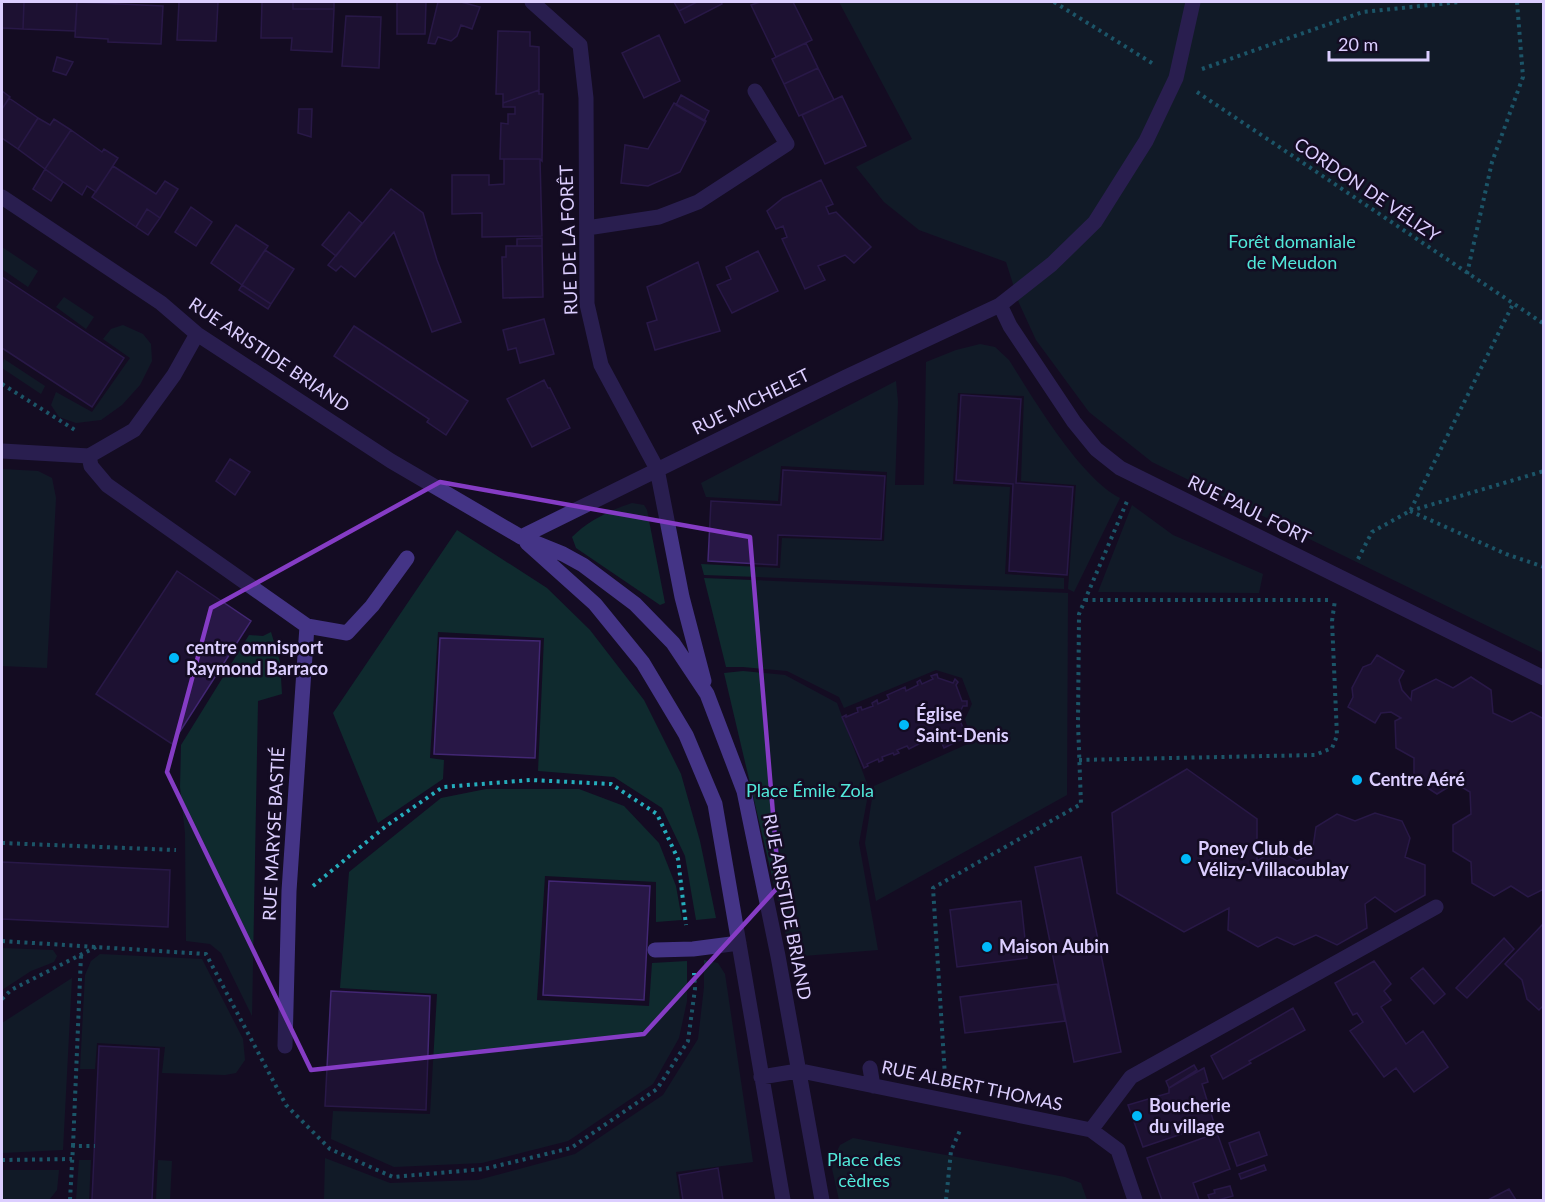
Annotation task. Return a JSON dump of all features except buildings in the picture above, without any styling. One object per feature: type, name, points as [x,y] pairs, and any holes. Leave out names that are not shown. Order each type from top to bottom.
[{"type":"street","name":"RUE DE LA FORÊT","points":[[532,2],[580,45],[586,98],[587,304],[601,366],[657,469],[682,597],[707,694]]},
{"type":"street","name":"RUE MICHELET","points":[[520,537],[1000,305],[1052,264],[1095,222],[1146,141],[1176,78],[1193,2]]},
{"type":"street","points":[[587,228],[659,217],[698,202],[787,144],[755,91]]},
{"type":"street","name":"RUE ARISTIDE BRIAND","points":[[2,197],[161,303],[197,334],[391,461],[520,537],[573,559],[635,604],[673,643],[707,694],[744,791],[822,1200]]},
{"type":"street","name":"RUE PAUL FORT","points":[[1000,305],[1010,326],[1074,422],[1096,449],[1120,468],[1544,678]]},
{"type":"street","points":[[2,451],[89,456],[134,430],[174,375],[197,334]]},
{"type":"street","points":[[89,456],[90,466],[107,485],[307,626],[347,633],[372,606],[407,558]]},
{"type":"street","name":"RUE ARISTIDE BRIAND","points":[[520,537],[595,604],[643,663],[686,735],[714,804],[783,1200]]},
{"type":"street","name":"RUE MARYSE BASTIÉ","points":[[285,1046],[289,905],[307,626]]},
{"type":"street","points":[[1091,1130],[1131,1077],[1436,907]]},
{"type":"street","points":[[654,950],[693,949],[739,943]]},
{"type":"street","points":[[870,1068],[873,1086]]},
{"type":"street","name":"RUE ALBERT THOMAS","points":[[761,1077],[798,1071],[1091,1130],[1118,1150],[1135,1200]]},
{"type":"path","name":"CORDON DE VÉLIZY","points":[[1054,2],[1176,78],[1544,324]]},
{"type":"path","points":[[1176,78],[1363,12],[1459,2]]},
{"type":"path","points":[[1467,274],[1492,162],[1523,76],[1517,2]]},
{"type":"path","points":[[1410,511],[1513,304]]},
{"type":"path","points":[[2,384],[103,448]]},
{"type":"path","points":[[1360,556],[1372,532],[1410,511],[1544,471]]},
{"type":"path","points":[[946,1101],[933,888],[1081,804],[1079,614],[1137,477]]},
{"type":"path","points":[[1410,511],[1506,554],[1544,567]]},
{"type":"path","points":[[1079,760],[1315,755],[1332,748],[1337,736],[1333,602],[1085,600]]},
{"type":"path","points":[[2,941],[206,954],[286,1105],[330,1149],[393,1177],[484,1169],[571,1148],[657,1089],[688,1041],[695,989],[693,949],[686,928],[678,859],[657,814],[611,784],[531,780],[442,787],[386,826],[289,905]]},
{"type":"path","points":[[2,843],[176,850]]},
{"type":"path","points":[[2,999],[11,990],[97,947]]},
{"type":"path","points":[[70,1200],[81,955]]},
{"type":"path","points":[[946,1200],[951,1151],[967,1105]]},
{"type":"path","points":[[73,1146],[95,1146]]},
{"type":"path","points":[[2,1160],[72,1159]]},
{"type":"highlighted area","points":[[440,482],[750,537],[779,886],[644,1034],[311,1070],[167,772],[211,608]]},
{"type":"green space","name":"Forêt domaniale de Meudon","points":[[839,2],[1543,2],[1543,653],[1152,462],[1089,412],[1036,340],[1019,303],[1006,262],[919,230],[884,202],[856,167],[912,139]]},
{"type":"green space","points":[[2,247],[38,271],[28,287],[2,269]]},
{"type":"green space","points":[[64,297],[94,317],[86,329],[56,307]]},
{"type":"green space","points":[[123,325],[143,334],[151,344],[152,361],[140,385],[122,405],[101,420],[76,423],[59,417],[51,405],[56,392],[92,412],[130,358],[103,339],[111,329]]},
{"type":"green space","points":[[980,344],[995,347],[1009,360],[1058,436],[1074,456],[1089,474],[1120,498],[1074,592],[1068,589],[1076,485],[1021,481],[1024,396],[958,393],[953,484],[1010,487],[1005,574],[1064,578],[1064,589],[704,575],[701,564],[780,568],[782,538],[884,541],[887,472],[781,466],[778,501],[706,497],[701,483],[896,381],[898,402],[895,485],[924,485],[926,362],[956,350]]},
{"type":"green space","points":[[4,359],[45,386],[41,394],[2,368]]},
{"type":"green space","points":[[2,469],[38,471],[52,478],[56,498],[47,668],[2,666]]},
{"type":"green space","points":[[632,503],[644,505],[647,510],[665,603],[660,605],[576,548],[572,537],[600,517]]},
{"type":"green space","points":[[1132,505],[1173,535],[1263,574],[1259,593],[1098,592]]},
{"type":"green space","points":[[457,530],[547,588],[590,630],[644,700],[681,774],[700,841],[716,918],[696,920],[685,856],[662,808],[614,777],[538,771],[544,638],[438,632],[430,758],[444,760],[443,779],[378,823],[333,713]]},
{"type":"green space","points":[[704,578],[1068,593],[1067,795],[876,901],[865,843],[874,786],[972,742],[965,719],[972,704],[962,678],[936,670],[844,708],[839,697],[787,671],[726,667]]},
{"type":"green space","points":[[271,632],[280,662],[282,694],[258,701],[252,1016],[221,953],[210,944],[186,941],[185,833],[180,787],[181,745],[249,635],[263,636]]},
{"type":"green space","name":"Place Émile Zola","points":[[743,671],[785,675],[837,703],[869,789],[859,843],[878,950],[791,957],[724,673]]},
{"type":"green space","points":[[486,789],[579,789],[624,806],[659,843],[676,886],[682,920],[656,922],[656,882],[545,876],[537,1000],[649,1006],[652,963],[687,961],[687,1001],[679,1038],[653,1084],[568,1141],[482,1163],[394,1167],[331,1139],[333,1111],[430,1114],[437,994],[340,988],[349,872],[441,798]]},
{"type":"green space","points":[[2,948],[53,950],[57,956],[54,962],[31,971],[2,990]]},
{"type":"green space","points":[[100,954],[202,959],[243,1039],[245,1060],[236,1073],[225,1075],[162,1073],[165,1047],[97,1043],[95,1069],[80,1069],[85,975],[91,961]]},
{"type":"green space","points":[[704,960],[718,963],[725,974],[753,1162],[676,1172],[680,1200],[324,1200],[325,1158],[390,1183],[478,1180],[575,1154],[663,1095],[698,1039],[704,987]]},
{"type":"green space","points":[[72,978],[63,1150],[2,1153],[2,1023]]},
{"type":"green space","name":"Place des cèdres","points":[[853,1138],[1065,1177],[1081,1183],[1087,1200],[839,1200],[831,1164],[840,1145]]},
{"type":"green space","points":[[79,1160],[91,1160],[89,1200],[76,1200]]},
{"type":"green space","points":[[158,1160],[172,1161],[170,1200],[156,1200]]},
{"type":"green space","points":[[2,1170],[59,1170],[57,1190],[49,1200],[2,1200]]},
{"type":"place","name":"centre omnisport Raymond Barraco","points":[[174,658]]},
{"type":"place","name":"Église Saint-Denis","points":[[904,725]]},
{"type":"place","name":"Centre Aéré","points":[[1357,780]]},
{"type":"place","name":"Poney Club de Vélizy-Villacoublay","points":[[1186,859]]},
{"type":"place","name":"Maison Aubin","points":[[987,947]]},
{"type":"place","name":"Boucherie du village","points":[[1137,1116]]}]
